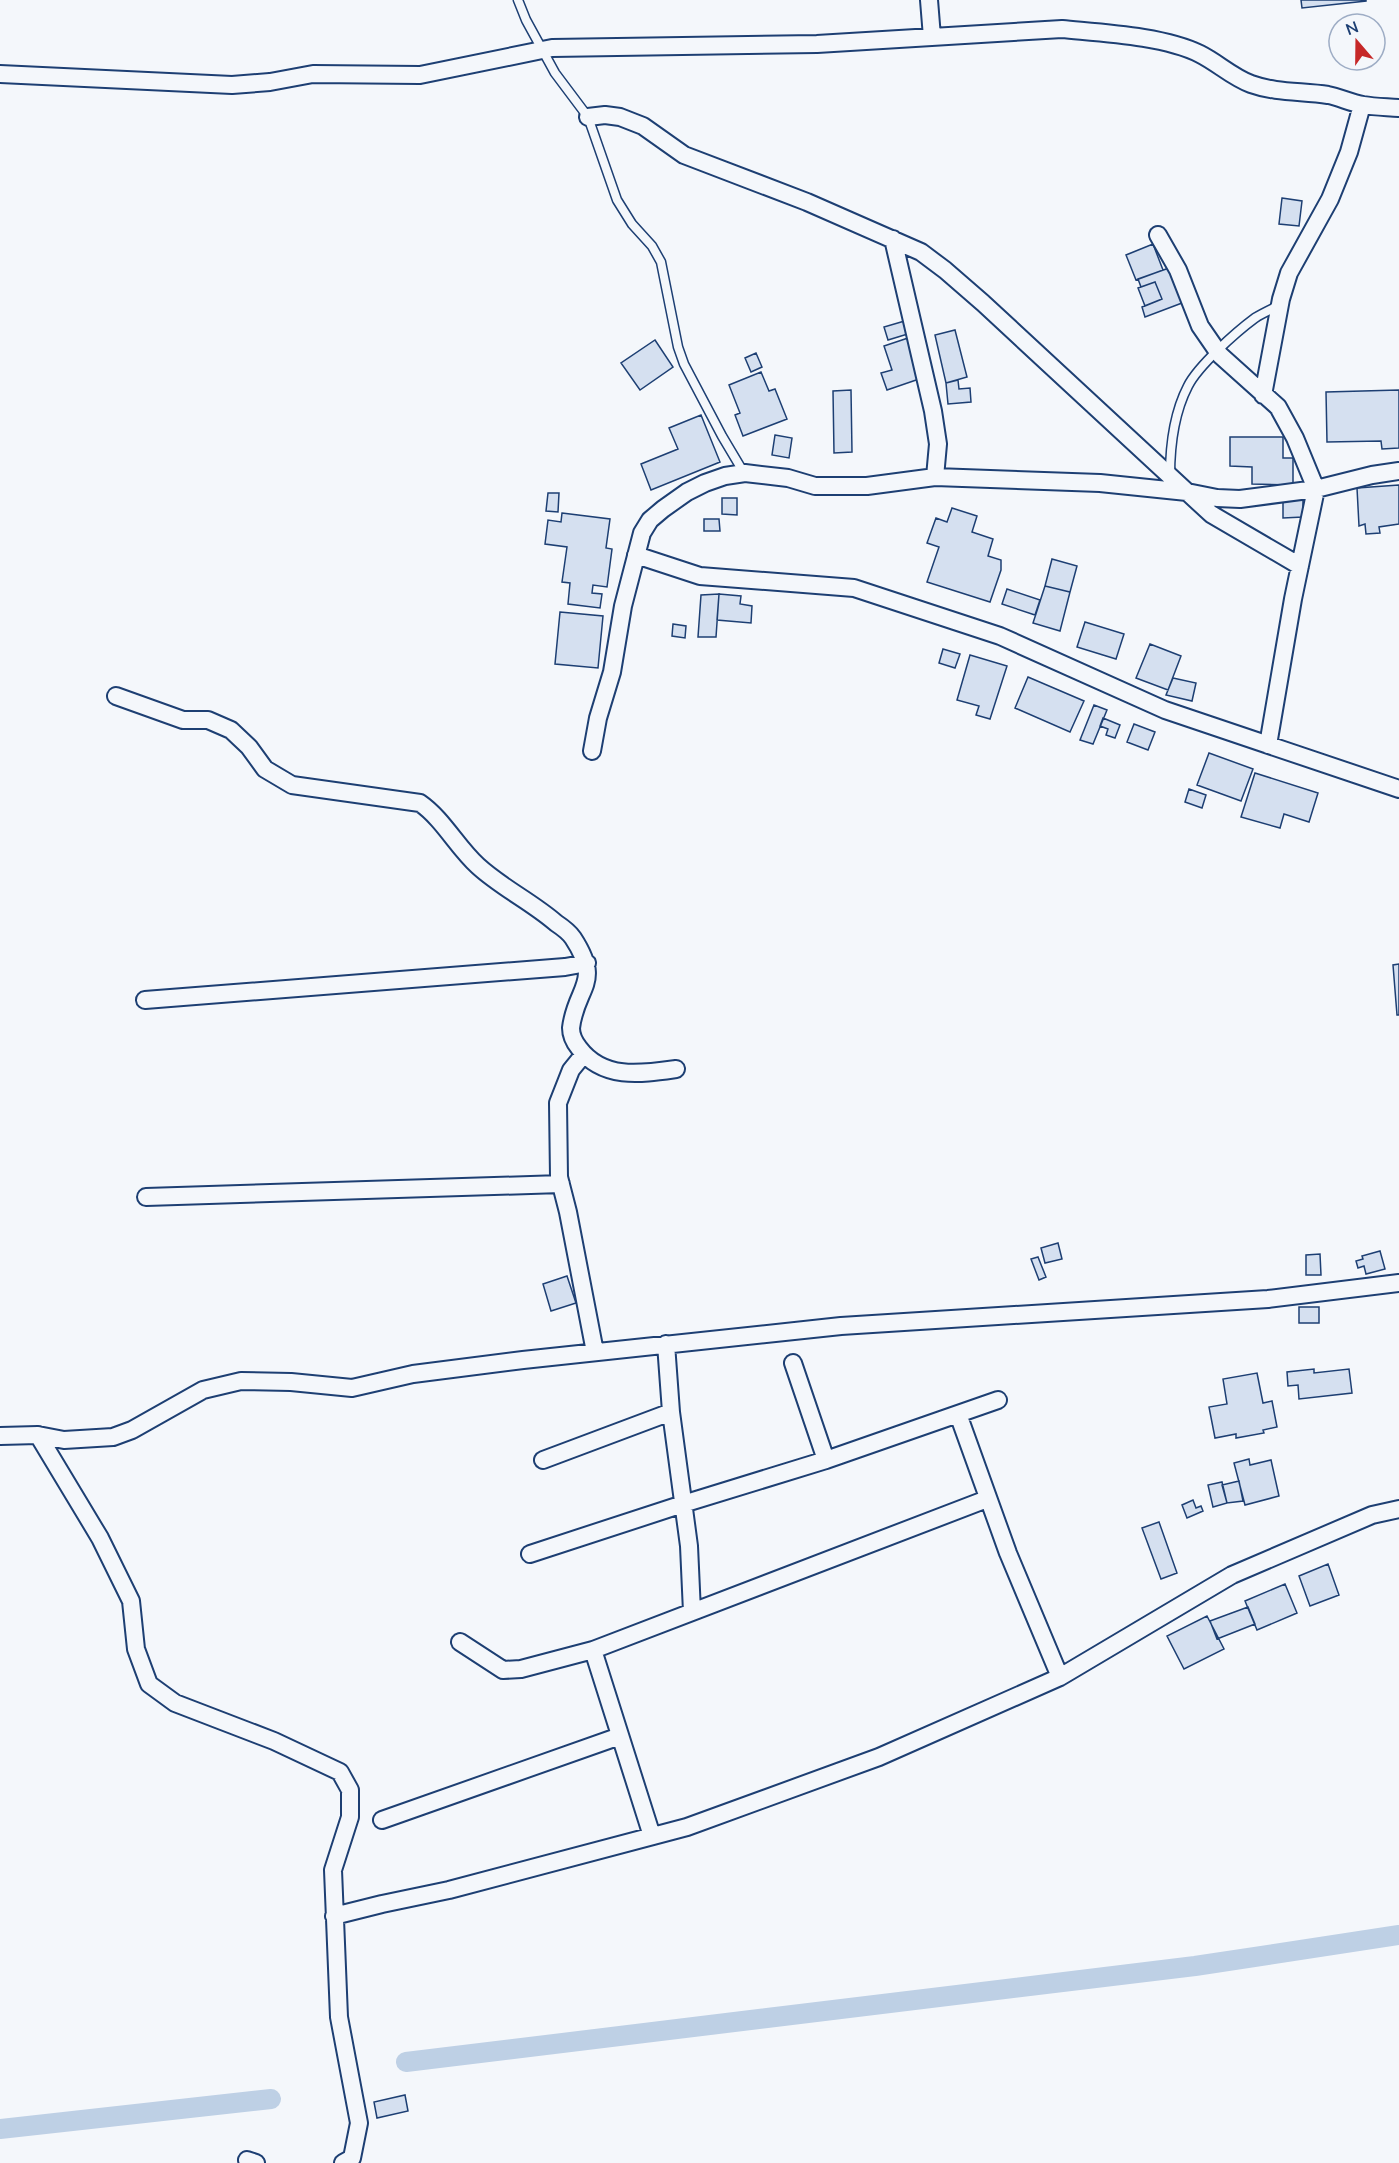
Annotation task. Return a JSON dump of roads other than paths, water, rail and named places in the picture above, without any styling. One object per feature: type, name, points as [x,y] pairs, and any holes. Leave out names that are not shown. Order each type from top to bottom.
[{"type":"street","points":[[929,0],[932,37]]},
{"type":"street","points":[[0,74],[232,85],[270,82],[313,74],[420,75],[543,50],[588,46],[817,44],[1062,29],[1172,45],[1201,54],[1228,73],[1260,87],[1328,95],[1362,105],[1398,104]]},
{"type":"street","points":[[1263,395],[1280,305],[1289,273],[1330,199],[1349,152],[1362,105]]},
{"type":"street","points":[[588,117],[606,115],[620,117],[643,126],[684,155],[807,202],[921,252],[945,270],[1211,514],[1300,566]]},
{"type":"street","points":[[1158,235],[1178,270],[1200,326],[1218,351],[1278,407],[1295,438],[1316,489],[1268,745]]},
{"type":"street","points":[[893,239],[933,411],[938,444],[935,477]]},
{"type":"street","points":[[592,751],[598,718],[612,672],[623,606],[642,533],[650,520],[687,492],[725,476],[745,473],[788,478],[815,486],[867,486],[935,477],[1100,483],[1240,499],[1316,489],[1372,475],[1399,471]]},
{"type":"street","points":[[636,555],[700,576],[854,588],[1000,636],[1165,710],[1399,789]]},
{"type":"street","points":[[116,696],[183,720],[208,720],[231,730],[249,747],[265,769],[292,785],[420,803],[434,812],[447,832],[479,867],[538,907],[572,936],[587,963],[587,985],[574,1012],[571,1030],[575,1043],[584,1054],[599,1067],[619,1073],[647,1074],[676,1069]]},
{"type":"street","points":[[145,1000],[541,969],[587,963]]},
{"type":"street","points":[[584,1054],[571,1070],[558,1103],[559,1177],[595,1352]]},
{"type":"street","points":[[146,1197],[561,1185]]},
{"type":"street","points":[[0,1436],[38,1435],[64,1440],[113,1437],[132,1430],[203,1390],[241,1381],[291,1382],[352,1388],[413,1374],[841,1326],[1268,1299],[1399,1282]]},
{"type":"street","points":[[666,1344],[671,1412],[689,1546],[692,1612]]},
{"type":"street","points":[[794,1363],[826,1460]]},
{"type":"street","points":[[530,1554],[826,1460],[998,1400]]},
{"type":"street","points":[[543,1460],[671,1412]]},
{"type":"street","points":[[958,1414],[987,1499],[1060,1677]]},
{"type":"street","points":[[38,1435],[100,1538],[131,1601],[136,1649],[149,1684],[175,1703],[274,1741],[340,1772],[350,1790],[350,1817],[333,1870],[339,2017],[359,2123],[352,2158],[344,2163]]},
{"type":"street","points":[[460,1642],[503,1670],[521,1669],[593,1650],[987,1499]]},
{"type":"street","points":[[334,1916],[449,1890],[687,1827],[879,1757],[1060,1677],[1232,1575],[1372,1515],[1399,1509]]},
{"type":"street","points":[[593,1650],[652,1836]]},
{"type":"street","points":[[382,1820],[620,1736]]},
{"type":"lane","points":[[518,0],[526,20],[555,73],[588,117],[617,200],[632,224],[652,246],[661,262],[678,347],[684,364],[722,436],[745,473]]},
{"type":"lane","points":[[1170,476],[1170,448],[1180,403],[1189,384],[1202,366],[1255,318],[1280,305]]},
{"type":"waterway","points":[[406,2062],[1195,1966],[1399,1935]]},
{"type":"waterway","points":[[0,2129],[271,2099]]}]
